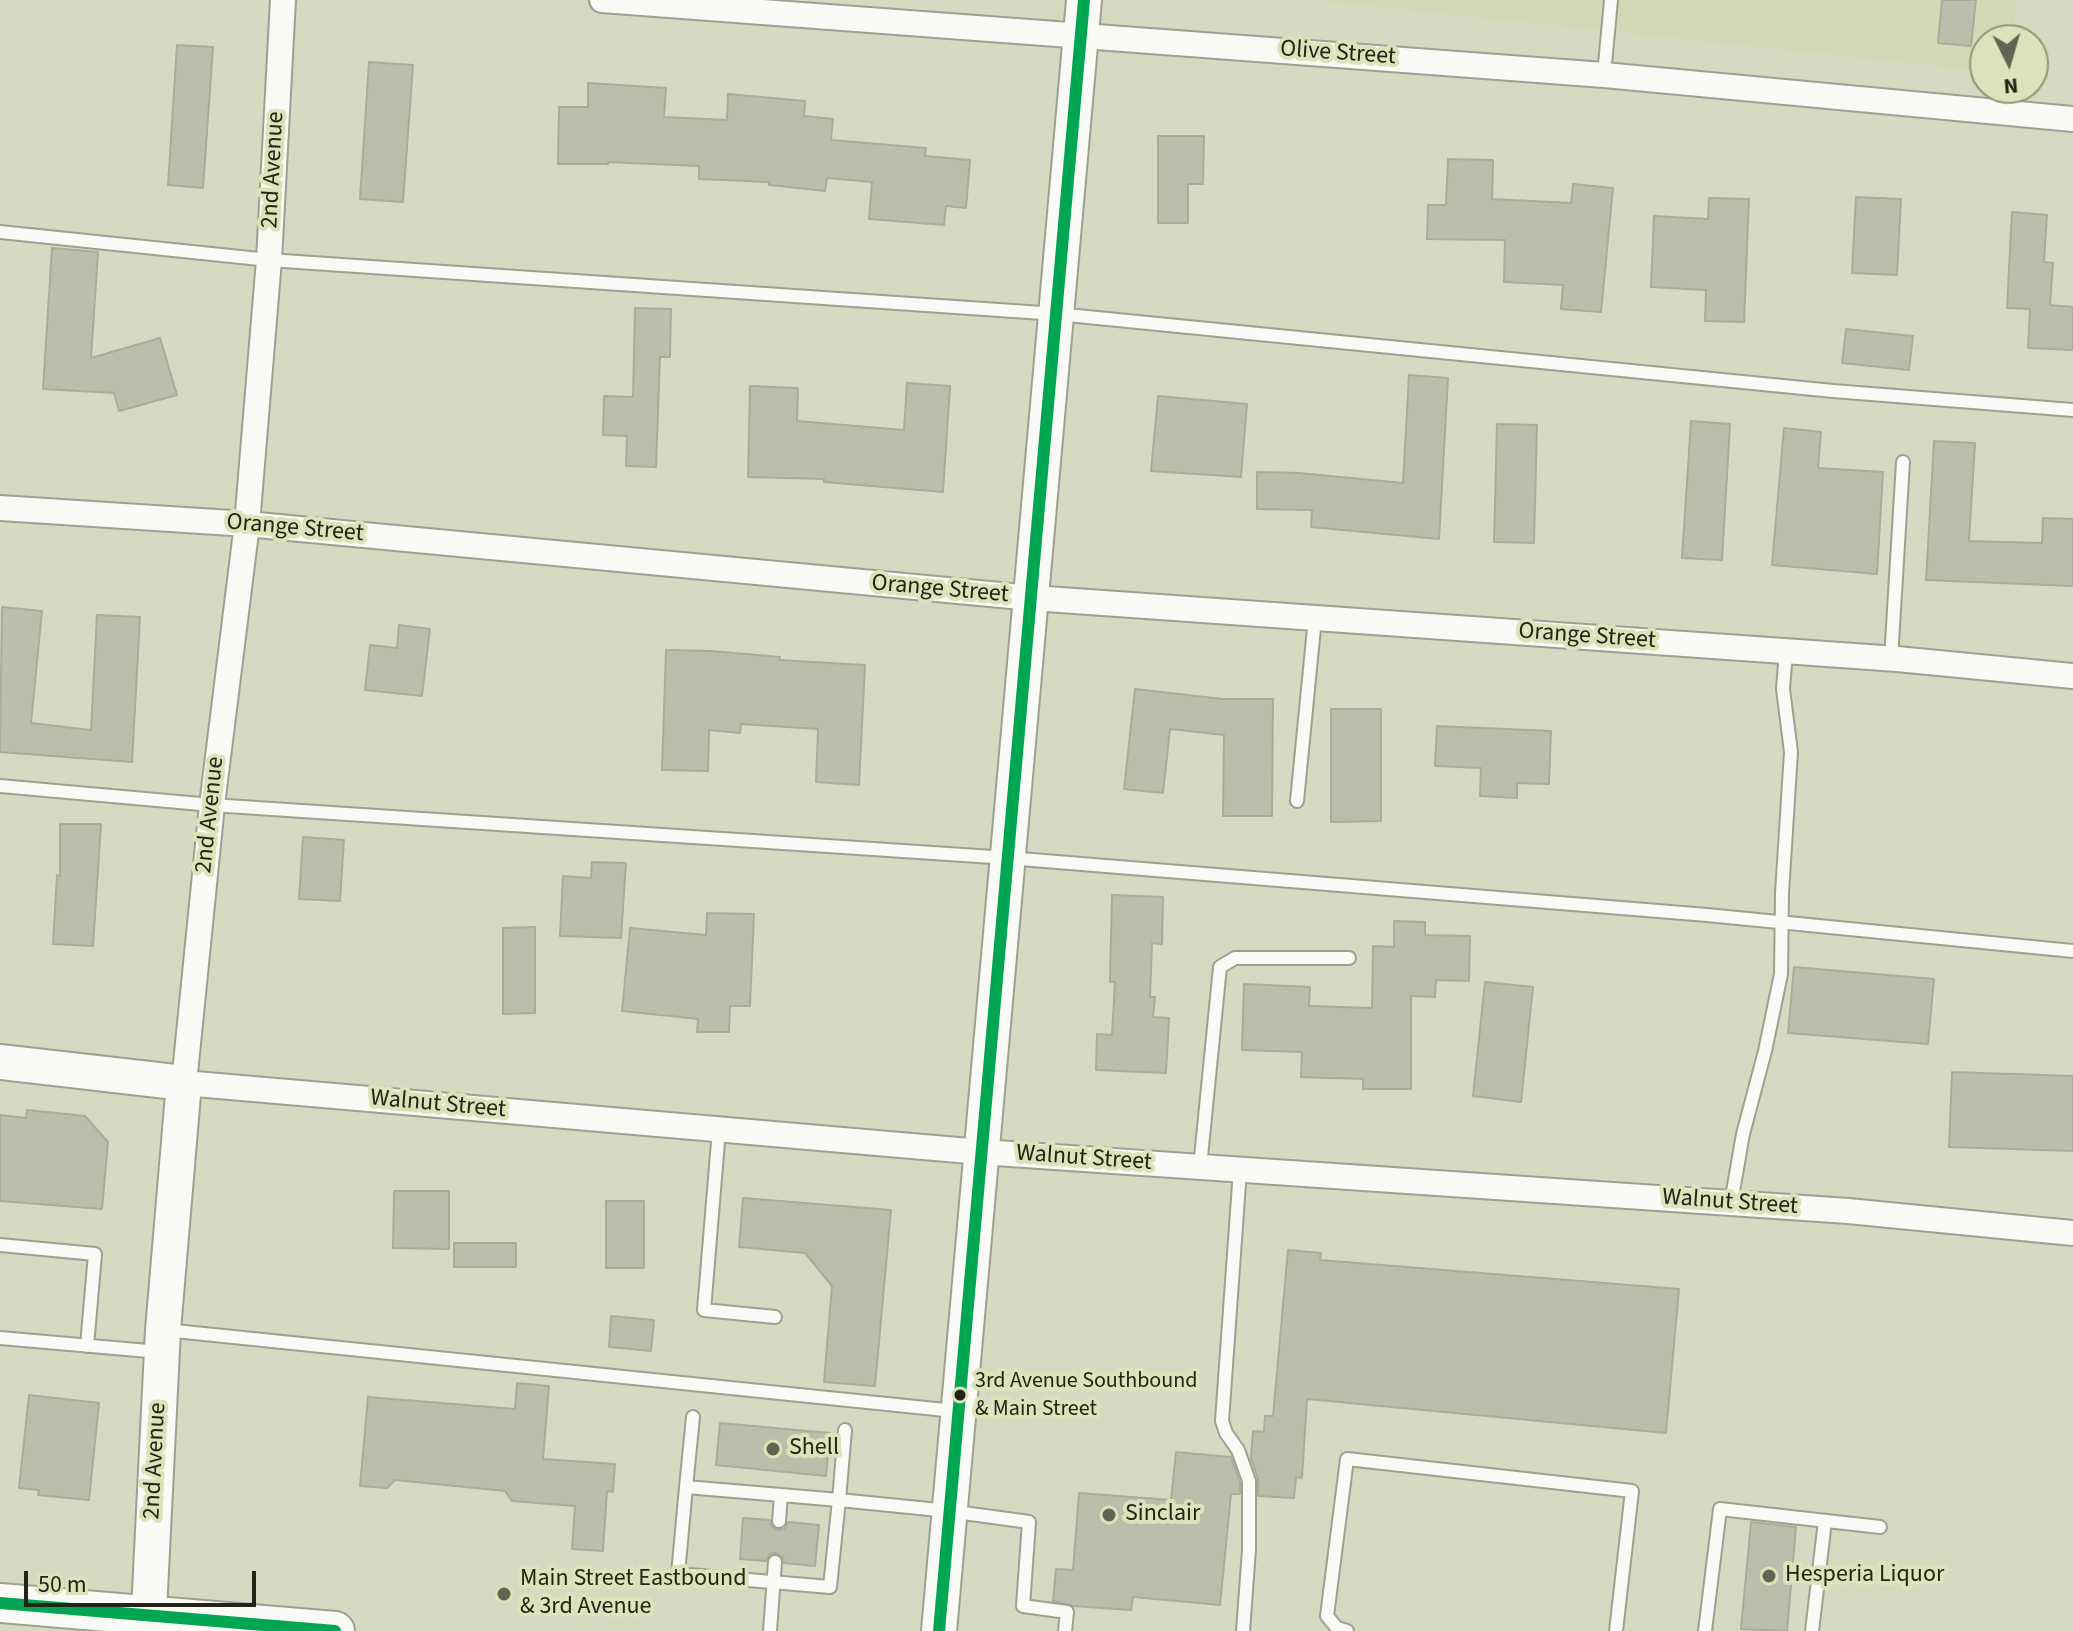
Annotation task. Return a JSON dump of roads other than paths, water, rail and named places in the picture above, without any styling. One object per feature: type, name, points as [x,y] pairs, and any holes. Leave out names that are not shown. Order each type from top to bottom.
[{"type":"main road","points":[[0,1603],[148,1623],[335,1631]]},
{"type":"street","name":"2nd Avenue","points":[[148,1623],[163,1341],[184,1083],[212,805],[247,524],[269,260],[283,0]]},
{"type":"street","name":"Olive Street","points":[[602,0],[1604,75],[2073,119]]},
{"type":"street","points":[[939,1631],[1084,0]]},
{"type":"street","name":"Orange Street","points":[[0,508],[247,524],[1032,598],[1891,659],[2073,676]]},
{"type":"street","name":"Walnut Street","points":[[0,1062],[184,1083],[981,1152],[1848,1211],[2073,1233]]},
{"type":"lane","points":[[1604,75],[1611,0]]},
{"type":"lane","points":[[0,232],[269,260],[1057,314],[1833,391],[2073,410]]},
{"type":"lane","points":[[1891,659],[1903,462]]},
{"type":"lane","points":[[1297,801],[1315,618]]},
{"type":"lane","points":[[1731,1203],[1743,1134],[1781,974],[1791,752],[1783,689],[1786,652]]},
{"type":"lane","points":[[0,786],[212,805],[1008,858],[1782,922],[2073,951]]},
{"type":"lane","points":[[1200,1167],[1220,967],[1235,958],[1349,958]]},
{"type":"lane","points":[[719,1130],[704,1310],[775,1317]]},
{"type":"lane","points":[[1240,1170],[1222,1421],[1238,1450],[1249,1481],[1249,1550],[1243,1631]]},
{"type":"lane","points":[[0,1245],[95,1254],[87,1346]]},
{"type":"lane","points":[[0,1338],[87,1346],[163,1341],[958,1411]]},
{"type":"lane","points":[[693,1417],[678,1574],[773,1583],[830,1587],[845,1430]]},
{"type":"lane","points":[[1347,1631],[1337,1628],[1327,1616],[1347,1459],[1632,1491],[1616,1631]]},
{"type":"lane","points":[[686,1487],[949,1511],[1029,1522],[1023,1606],[1067,1612],[1065,1631]]},
{"type":"lane","points":[[779,1521],[781,1495]]},
{"type":"lane","points":[[1705,1631],[1720,1509],[1880,1527]]},
{"type":"lane","points":[[1812,1631],[1825,1521]]},
{"type":"lane","points":[[770,1631],[775,1562]]},
{"type":"place","name":"3rd Avenue Southbound & Main Street","points":[[960,1395]]},
{"type":"place","name":"Shell","points":[[773,1449]]},
{"type":"place","name":"Sinclair","points":[[1109,1515]]},
{"type":"place","name":"Hesperia Liquor","points":[[1769,1576]]},
{"type":"place","name":"Main Street Eastbound & 3rd Avenue","points":[[504,1594]]}]
